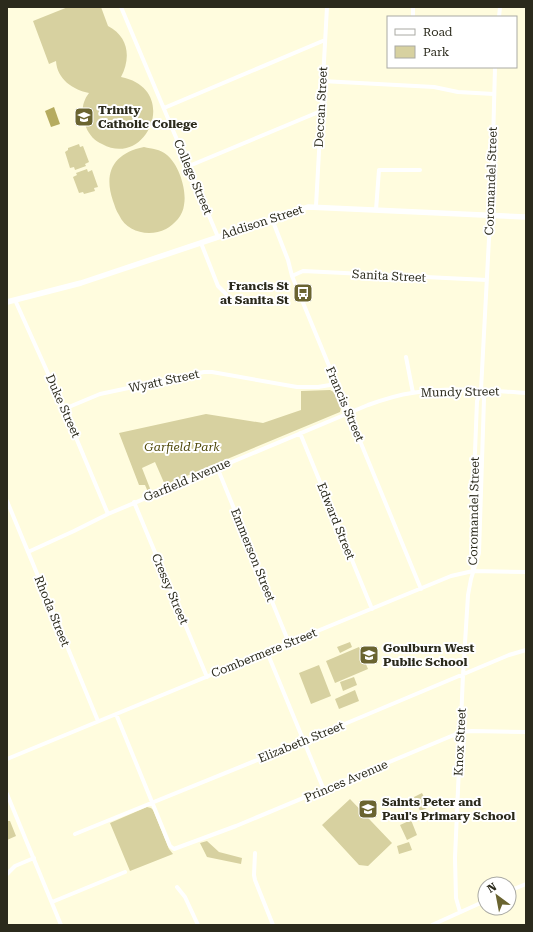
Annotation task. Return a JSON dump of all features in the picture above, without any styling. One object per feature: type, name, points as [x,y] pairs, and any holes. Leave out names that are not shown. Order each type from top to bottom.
[{"type":"street","name":"College Street","points":[[121,7],[218,237]]},
{"type":"street","name":"Deccan Street","points":[[316,206],[326,7]]},
{"type":"street","points":[[413,15],[414,7]]},
{"type":"street","points":[[164,108],[325,40]]},
{"type":"street","name":"Coromandel Street","points":[[473,572],[471,554],[477,401],[481,390],[487,280],[495,68]]},
{"type":"street","points":[[322,81],[434,87],[458,92],[494,94]]},
{"type":"street","points":[[188,166],[321,111]]},
{"type":"street","points":[[376,210],[379,170],[420,170]]},
{"type":"street","name":"Addison Street","points":[[7,302],[70,286],[308,207],[316,206],[526,217]]},
{"type":"street","name":"Francis Street","points":[[272,219],[288,260],[292,276],[421,589]]},
{"type":"street","points":[[201,243],[218,286],[226,294]]},
{"type":"street","name":"Sanita Street","points":[[292,276],[303,271],[487,280]]},
{"type":"street","name":"Duke Street","points":[[15,300],[64,408],[108,514]]},
{"type":"street","points":[[406,357],[413,393]]},
{"type":"street","name":"Wyatt Street","points":[[64,408],[100,394],[204,372],[212,372],[297,387],[318,387],[336,384]]},
{"type":"street","name":"Mundy Street","points":[[349,413],[388,398],[413,393],[444,390],[481,390],[526,393]]},
{"type":"street","name":"Coromandel Street","points":[[473,572],[479,552],[484,399],[481,390]]},
{"type":"street","name":"Garfield Avenue","points":[[28,552],[134,502],[349,413]]},
{"type":"street","name":"Edward Street","points":[[300,433],[372,609]]},
{"type":"street","points":[[476,437],[482,437]]},
{"type":"street","name":"Emmerson Street","points":[[217,467],[289,642]]},
{"type":"street","points":[[474,476],[481,476]]},
{"type":"street","name":"Rhoda Street","points":[[7,501],[98,721]]},
{"type":"street","name":"Cressy Street","points":[[134,502],[207,676]]},
{"type":"street","points":[[473,515],[480,515]]},
{"type":"street","name":"Combermere Street","points":[[7,759],[451,576],[473,572],[526,572]]},
{"type":"street","name":"Knox Street","points":[[460,912],[456,898],[455,858],[463,675],[468,596],[473,572]]},
{"type":"street","name":"Elizabeth Street","points":[[75,834],[304,741],[514,653],[526,650]]},
{"type":"street","points":[[267,652],[324,790]]},
{"type":"street","points":[[116,714],[153,802]]},
{"type":"street","name":"Princes Avenue","points":[[153,802],[170,846],[177,849],[324,790],[461,732],[526,732]]},
{"type":"street","points":[[7,794],[61,925]]},
{"type":"street","points":[[255,853],[255,880],[274,925]]},
{"type":"street","points":[[7,874],[15,866],[34,858]]},
{"type":"street","points":[[52,902],[125,872]]},
{"type":"street","points":[[177,887],[185,897],[198,925]]},
{"type":"street","points":[[432,925],[441,923],[477,905]]},
{"type":"green space","points":[[68,7],[101,7],[108,26],[120,36],[126,48],[126,63],[121,77],[139,84],[150,96],[153,110],[151,124],[144,137],[132,146],[118,149],[102,144],[92,137],[83,118],[83,105],[89,93],[83,92],[67,83],[59,73],[56,61],[49,64],[33,21]]},
{"type":"green space","points":[[79,144],[80,147],[83,146],[89,162],[85,164],[86,166],[75,170],[74,167],[70,168],[65,152],[68,148]]},
{"type":"green space","points":[[144,147],[162,152],[171,159],[181,178],[185,199],[182,212],[178,219],[166,229],[153,233],[140,232],[127,226],[117,212],[110,191],[109,181],[111,173],[118,159],[125,154]]},
{"type":"green space","points":[[87,169],[88,172],[92,170],[98,187],[94,188],[95,191],[84,194],[83,192],[79,193],[73,177],[77,175],[76,173]]},
{"type":"green space","name":"Garfield Park","points":[[301,391],[333,391],[339,399],[341,406],[340,412],[165,485],[155,462],[142,468],[151,491],[148,492],[145,485],[139,485],[119,433],[206,414],[263,423],[301,410]]},
{"type":"green space","points":[[350,642],[352,647],[340,653],[337,647]]},
{"type":"green space","points":[[359,647],[368,669],[335,683],[326,661]]},
{"type":"green space","points":[[319,665],[331,696],[311,704],[299,673]]},
{"type":"green space","points":[[354,677],[357,685],[343,691],[340,682]]},
{"type":"green space","points":[[355,690],[359,701],[339,709],[335,699]]},
{"type":"green space","points":[[422,793],[429,807],[420,811],[414,797]]},
{"type":"green space","points":[[350,799],[392,843],[368,866],[359,865],[322,825]]},
{"type":"green space","points":[[147,807],[153,810],[169,849],[173,854],[130,871],[110,823]]},
{"type":"green space","points":[[411,820],[417,835],[407,840],[400,825]]},
{"type":"green space","points":[[7,821],[10,821],[16,836],[7,840]]},
{"type":"green space","points":[[207,841],[219,852],[242,858],[241,864],[207,857],[200,843]]},
{"type":"green space","points":[[409,842],[412,850],[399,854],[397,846]]},
{"type":"shaded area","points":[[54,107],[60,124],[51,127],[45,111]]},
{"type":"place","name":"Trinity Catholic College","points":[[84,117]]},
{"type":"place","name":"Francis St at Sanita St","points":[[303,293]]},
{"type":"place","name":"Goulburn West Public School","points":[[369,655]]},
{"type":"place","name":"Saints Peter and Paul's Primary School","points":[[368,809]]}]
